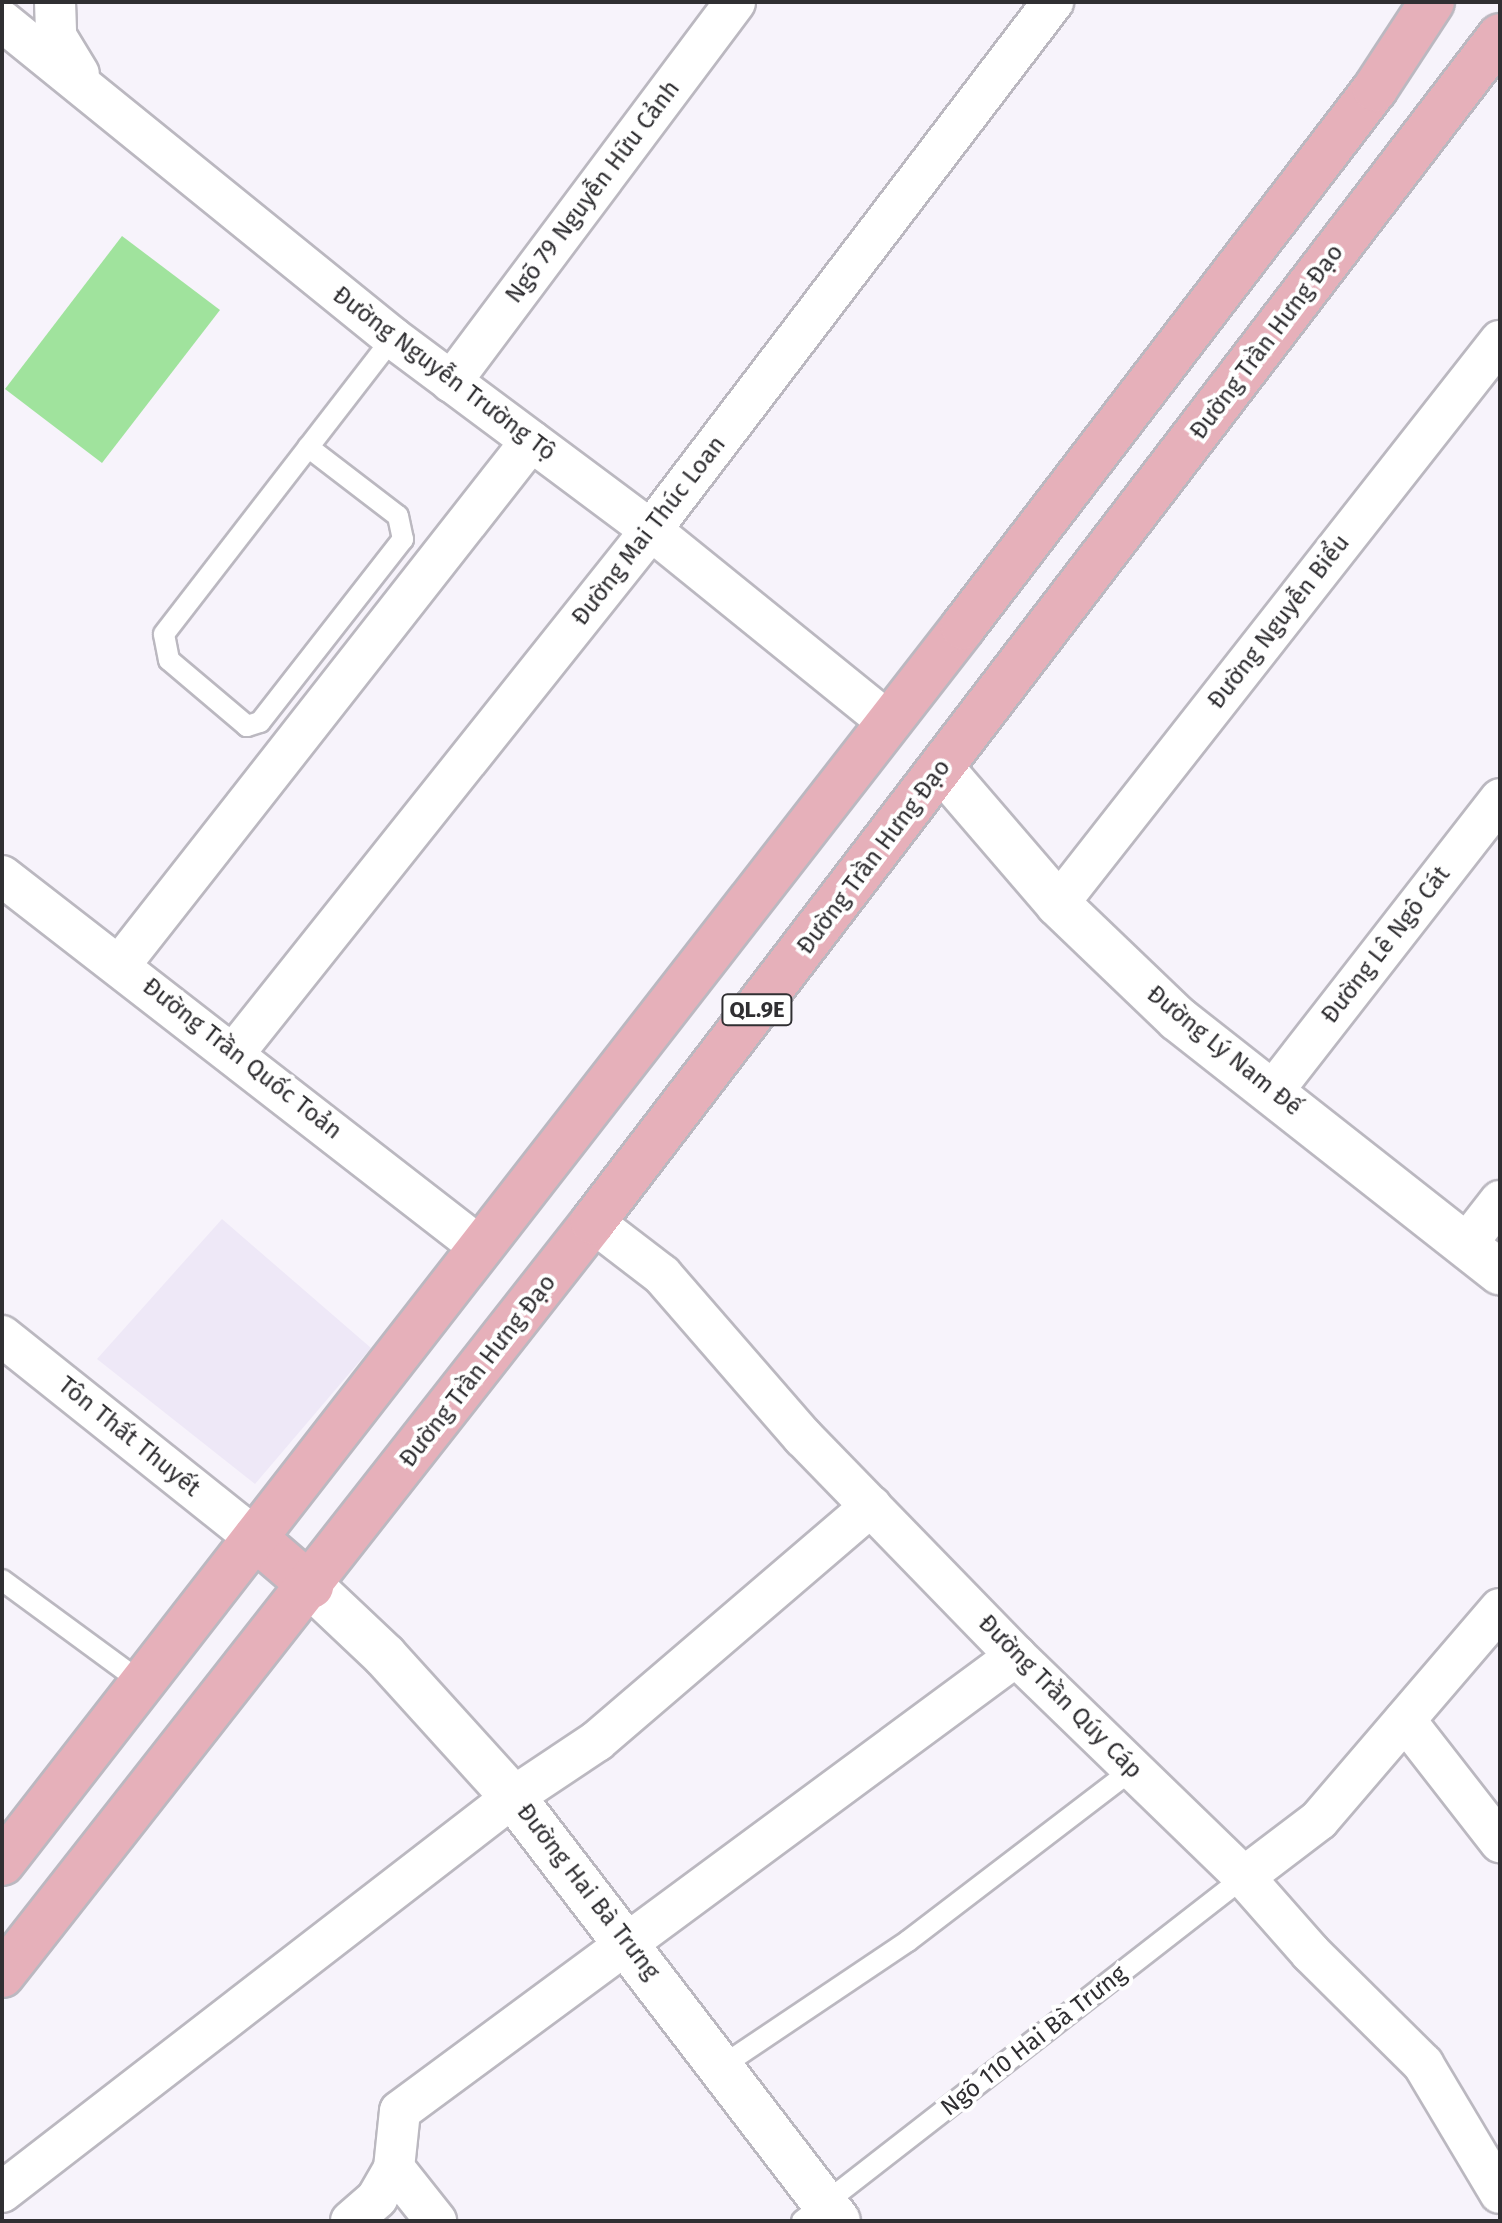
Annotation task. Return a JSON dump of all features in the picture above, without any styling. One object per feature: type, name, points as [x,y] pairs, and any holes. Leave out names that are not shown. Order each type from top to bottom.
[{"type":"main road","name":"QL.9E","points":[[2,1863],[889,723],[1375,89],[1432,2]]},
{"type":"main road","name":"Đường Trần Hưng Đạo","points":[[2,1975],[311,1586],[593,1222],[1500,36]]},
{"type":"main road","points":[[889,723],[942,769]]},
{"type":"main road","points":[[255,1538],[311,1586]]},
{"type":"street","points":[[55,2],[62,52],[99,99]]},
{"type":"street","name":"Ngõ 79 Nguyễn Hữu Cảnh","points":[[451,382],[735,2]]},
{"type":"street","name":"Đường Mai Thúc Loan","points":[[235,1052],[651,530],[1053,2]]},
{"type":"street","name":"Đường Nguyễn Trường Tộ","points":[[2,21],[393,338],[651,530],[889,723]]},
{"type":"street","name":"Đường Nguyễn Biểu","points":[[1058,904],[1500,341]]},
{"type":"street","points":[[120,965],[531,441]]},
{"type":"street","name":"Đường Lý Nam Đế","points":[[942,769],[1058,904],[1178,1019],[1500,1272]]},
{"type":"street","name":"Đường Lê Ngô Cát","points":[[1273,1091],[1500,799]]},
{"type":"street","name":"Đường Trần Quốc Toản","points":[[2,876],[235,1052],[480,1247]]},
{"type":"street","points":[[1465,1246],[1500,1201]]},
{"type":"street","name":"Đường Trần Qúy Cáp","points":[[593,1222],[662,1275],[871,1506],[1016,1656],[1244,1877],[1311,1953],[1423,2064],[1500,2193]]},
{"type":"street","name":"Tôn Thất Thuyết","points":[[2,1336],[255,1538]]},
{"type":"street","points":[[2,2192],[513,1797],[597,1741],[871,1506]]},
{"type":"street","name":"Đường Hai Bà Trưng","points":[[311,1586],[385,1656],[513,1797],[629,1942],[722,2066],[822,2215]]},
{"type":"street","points":[[1244,1877],[1319,1820],[1500,1609]]},
{"type":"street","points":[[351,2221],[377,2198],[394,2168],[400,2111],[1016,1656]]},
{"type":"street","points":[[1405,1720],[1500,1842]]},
{"type":"street","points":[[394,2168],[436,2221]]},
{"type":"lane","points":[[308,447],[398,516],[403,539],[260,722],[247,726],[169,660],[164,634],[308,447],[393,338]]},
{"type":"lane","points":[[2,1580],[142,1683]]},
{"type":"lane","points":[[722,2066],[908,1941],[1133,1769]]},
{"type":"lane","name":"Ngõ 110 Hai Bà Trưng","points":[[822,2215],[1244,1877]]},
{"type":"shaded area","points":[[222,1219],[371,1348],[255,1484],[97,1359]]},
{"type":"green space","points":[[122,236],[220,310],[102,463],[5,389]]}]
